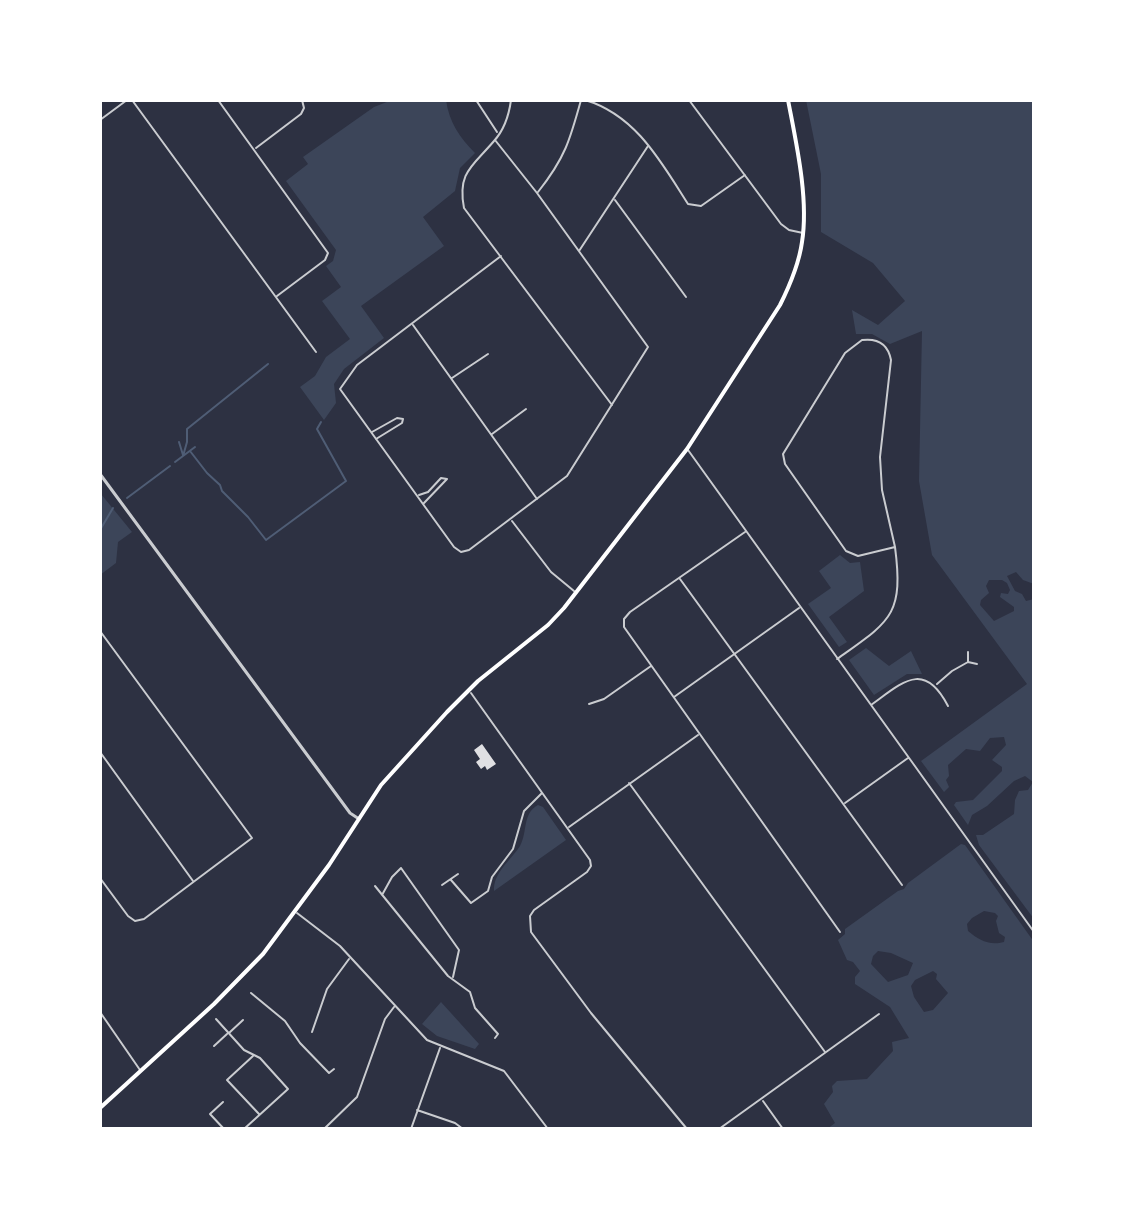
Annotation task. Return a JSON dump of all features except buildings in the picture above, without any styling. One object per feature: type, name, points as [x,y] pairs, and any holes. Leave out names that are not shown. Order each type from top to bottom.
[{"type":"main road","points":[[100,1108],[238,981],[295,911],[389,775],[469,690],[548,625],[687,449],[780,305],[794,274],[804,233],[801,183],[788,100]]},
{"type":"street","points":[[100,120],[127,100]]},
{"type":"street","points":[[132,100],[316,352]]},
{"type":"street","points":[[218,100],[327,250],[325,260],[276,296]]},
{"type":"street","points":[[255,148],[301,114],[304,108],[302,100]]},
{"type":"street","points":[[476,100],[499,134]]},
{"type":"street","points":[[511,100],[509,115],[499,134],[464,176],[461,193],[464,208],[612,405]]},
{"type":"street","points":[[537,193],[558,167],[583,100],[600,104],[624,119],[649,145],[688,204],[701,206],[745,175]]},
{"type":"street","points":[[689,100],[784,227],[804,233]]},
{"type":"street","points":[[693,104],[698,100]]},
{"type":"street","points":[[495,140],[648,347],[567,476],[469,550],[457,550],[341,393],[341,386],[357,365],[501,256]]},
{"type":"street","points":[[579,251],[649,145]]},
{"type":"street","points":[[614,199],[686,297]]},
{"type":"street","points":[[412,324],[537,499]]},
{"type":"street","points":[[837,659],[882,626],[890,615],[898,590],[895,547],[882,490],[880,457],[891,360],[886,347],[879,341],[862,340],[845,353],[783,454],[785,464],[846,551],[858,556],[895,547]]},
{"type":"street","points":[[451,378],[488,354]]},
{"type":"street","points":[[491,434],[526,409]]},
{"type":"street","points":[[371,433],[397,418],[403,419],[402,423],[376,439]]},
{"type":"street","points":[[687,449],[1034,932]]},
{"type":"street","points":[[100,474],[344,806],[359,819]]},
{"type":"street","points":[[418,496],[428,492],[441,478],[447,479],[423,503]]},
{"type":"street","points":[[100,486],[106,482]]},
{"type":"street","points":[[511,520],[551,572],[576,593]]},
{"type":"street","points":[[746,532],[630,612],[624,619],[624,627],[840,932]]},
{"type":"street","points":[[679,578],[902,885]]},
{"type":"street","points":[[673,698],[800,608]]},
{"type":"street","points":[[100,631],[252,838],[144,919],[135,921],[128,916],[100,878]]},
{"type":"street","points":[[968,652],[968,662]]},
{"type":"street","points":[[935,686],[968,662],[977,664]]},
{"type":"street","points":[[589,704],[604,699],[651,666]]},
{"type":"street","points":[[871,705],[915,678],[935,686],[948,706]]},
{"type":"street","points":[[469,690],[590,860],[591,866],[534,910],[530,916],[531,932],[591,1013],[687,1129]]},
{"type":"street","points":[[944,699],[952,695]]},
{"type":"street","points":[[567,828],[699,735]]},
{"type":"street","points":[[100,752],[194,882]]},
{"type":"street","points":[[844,804],[909,757]]},
{"type":"street","points":[[629,783],[825,1052]]},
{"type":"street","points":[[451,880],[471,903],[484,896],[492,877],[513,849],[524,811],[543,793]]},
{"type":"street","points":[[382,895],[401,868],[459,950],[453,978]]},
{"type":"street","points":[[442,885],[458,874]]},
{"type":"street","points":[[375,886],[453,978],[470,992],[475,1008],[498,1034],[495,1038]]},
{"type":"street","points":[[295,911],[351,957],[421,1035],[440,1047],[504,1071],[548,1129]]},
{"type":"street","points":[[312,1032],[327,989],[351,957]]},
{"type":"street","points":[[251,993],[279,1015],[329,1073],[334,1069]]},
{"type":"street","points":[[324,1129],[357,1097],[387,1015],[395,1006]]},
{"type":"street","points":[[100,1012],[141,1071]]},
{"type":"street","points":[[719,1129],[879,1014]]},
{"type":"street","points":[[216,1019],[244,1050],[260,1058],[288,1089],[244,1129]]},
{"type":"street","points":[[214,1046],[243,1020]]},
{"type":"street","points":[[411,1129],[440,1047]]},
{"type":"street","points":[[254,1055],[227,1080],[260,1115]]},
{"type":"street","points":[[762,1099],[783,1129]]},
{"type":"street","points":[[223,1102],[210,1114],[224,1129]]},
{"type":"street","points":[[417,1110],[455,1123],[463,1129]]},
{"type":"shaded area","points":[[392,100],[446,100],[456,129],[475,153],[460,168],[455,191],[423,217],[444,246],[361,306],[384,338],[344,369],[334,384],[336,403],[324,420],[300,387],[315,376],[326,357],[350,339],[322,301],[341,287],[326,266],[333,261],[336,250],[286,181],[308,164],[303,157],[374,107]]},
{"type":"shaded area","points":[[806,100],[1034,100],[1034,584],[1023,580],[1016,572],[1007,576],[1015,591],[1022,594],[1026,601],[1034,599],[1034,919],[979,845],[976,835],[983,835],[1014,814],[1019,791],[1028,790],[1033,782],[1025,776],[1014,781],[987,806],[972,815],[968,825],[954,805],[973,800],[1002,771],[1002,767],[992,760],[1006,745],[1004,737],[990,738],[980,751],[966,749],[948,765],[949,776],[946,780],[949,787],[944,792],[921,761],[1027,684],[932,555],[919,481],[922,331],[890,344],[872,334],[856,334],[852,310],[878,325],[905,301],[873,263],[821,232],[821,174]],"holes":[[[989,580],[1007,583],[1010,590],[1008,594],[1001,593],[1000,597],[1014,607],[1014,611],[994,621],[980,605],[981,600],[989,593],[986,586]]]},
{"type":"shaded area","points":[[101,494],[132,532],[118,542],[116,563],[100,575]]},
{"type":"shaded area","points":[[840,555],[850,563],[860,562],[864,591],[829,617],[847,642],[839,647],[808,604],[831,588],[819,571]]},
{"type":"shaded area","points":[[866,648],[889,666],[911,651],[922,674],[907,674],[874,695],[849,660]]},
{"type":"shaded area","points":[[538,805],[543,807],[566,840],[494,891],[499,873],[520,846],[527,818]]},
{"type":"shaded area","points":[[961,844],[965,845],[1034,942],[1034,1129],[827,1129],[835,1123],[824,1104],[833,1092],[832,1086],[837,1081],[867,1079],[893,1051],[892,1042],[909,1038],[890,1007],[855,984],[855,977],[860,971],[847,960],[838,940],[845,934],[845,929],[904,889]],"holes":[[[984,911],[998,916],[996,921],[999,933],[1005,937],[1004,942],[984,941],[968,931],[967,924]],[[878,951],[891,953],[913,963],[908,975],[888,982],[871,964]],[[933,971],[948,993],[933,1010],[924,1012],[914,997],[911,986],[915,980]]]},
{"type":"shaded area","points":[[441,1002],[479,1044],[475,1049],[437,1036],[422,1024]]},
{"type":"waterway","points":[[183,456],[187,429],[268,364]]},
{"type":"waterway","points":[[190,451],[266,540],[346,481],[317,429],[321,422]]},
{"type":"waterway","points":[[179,442],[183,455]]},
{"type":"waterway","points":[[175,462],[195,447]]},
{"type":"waterway","points":[[127,498],[170,466]]},
{"type":"waterway","points":[[100,530],[113,508]]}]
